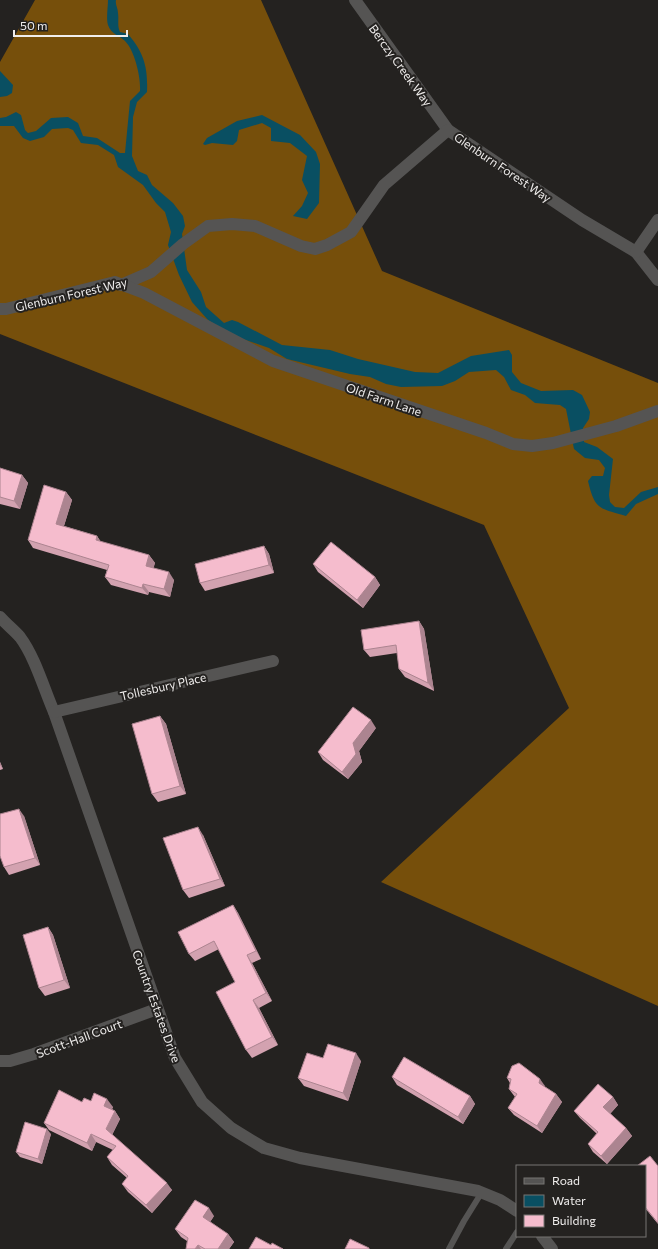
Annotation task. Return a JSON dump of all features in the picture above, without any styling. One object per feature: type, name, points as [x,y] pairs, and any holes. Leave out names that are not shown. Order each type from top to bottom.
[{"type":"street","name":"Berczy Creek Way","points":[[355,0],[448,130]]},
{"type":"street","name":"Glenburn Forest Way","points":[[0,309],[6,309],[115,282],[121,285],[151,272],[183,244],[208,226],[232,224],[255,226],[301,246],[315,248],[327,245],[351,232],[384,185],[448,130],[582,220],[636,252]]},
{"type":"street","points":[[658,220],[636,252],[658,280]]},
{"type":"street","name":"Old Farm Lane","points":[[121,285],[144,293],[273,361],[486,433],[513,444],[532,446],[553,443],[616,426],[658,411]]},
{"type":"street","name":"Country Estates Drive","points":[[0,617],[20,638],[31,656],[54,712],[175,1058],[202,1102],[231,1128],[264,1148],[300,1158],[438,1182],[482,1192],[516,1209]]},
{"type":"street","name":"Tollesbury Place","points":[[54,712],[273,661]]},
{"type":"street","name":"Scott-Hall Court","points":[[0,1061],[10,1061],[34,1054],[157,1009]]},
{"type":"street","points":[[543,1237],[552,1249]]},
{"type":"lane","points":[[449,1249],[482,1192]]},
{"type":"lane","points":[[506,1249],[516,1234]]},
{"type":"shaded area","points":[[35,0],[261,0],[382,271],[658,383],[658,1006],[381,882],[569,708],[484,525],[0,334],[0,62]]},
{"type":"water","points":[[108,0],[116,0],[120,32],[128,34],[138,48],[146,68],[147,92],[137,102],[133,117],[132,156],[138,171],[147,175],[152,185],[173,203],[183,216],[185,226],[182,234],[187,270],[201,292],[206,307],[224,323],[232,320],[238,322],[282,345],[330,350],[358,359],[415,372],[438,373],[471,356],[509,350],[512,355],[512,372],[521,383],[541,391],[573,390],[582,395],[590,412],[589,419],[583,428],[584,442],[597,447],[613,459],[609,495],[610,502],[615,507],[624,508],[641,492],[658,487],[658,494],[636,504],[626,516],[604,509],[596,503],[588,481],[592,476],[603,476],[605,468],[599,460],[585,458],[574,449],[566,409],[560,405],[535,403],[525,395],[511,390],[504,377],[496,370],[469,372],[455,381],[442,386],[401,387],[386,384],[370,377],[350,374],[287,359],[269,348],[231,335],[208,320],[192,302],[179,275],[168,245],[171,232],[165,212],[156,203],[143,185],[118,167],[114,155],[98,145],[81,143],[73,130],[68,128],[52,129],[44,137],[30,141],[23,138],[14,126],[0,126],[0,118],[16,112],[21,115],[25,130],[28,133],[36,131],[51,118],[68,117],[78,123],[83,136],[97,138],[120,153],[125,153],[130,101],[140,91],[139,79],[137,65],[129,45],[109,28],[107,22]]},
{"type":"water","points":[[0,71],[13,85],[12,93],[7,96],[0,97]]},
{"type":"water","points":[[262,115],[300,135],[316,152],[320,164],[319,203],[307,219],[293,216],[302,206],[308,193],[302,180],[307,156],[290,143],[271,141],[271,128],[262,123],[239,130],[237,141],[233,145],[212,143],[205,145],[203,144],[207,138],[237,121]]},
{"type":"building","points":[[0,468],[22,475],[14,501],[0,497]]},
{"type":"building","points":[[44,485],[66,492],[56,524],[97,536],[96,540],[149,555],[146,566],[169,572],[164,589],[143,584],[142,588],[105,577],[109,565],[28,540]]},
{"type":"building","points":[[331,542],[375,577],[357,600],[313,564]]},
{"type":"building","points":[[264,546],[269,565],[200,583],[195,564]]},
{"type":"building","points":[[419,621],[428,683],[399,669],[396,645],[364,650],[361,630]]},
{"type":"building","points":[[353,707],[371,720],[353,743],[356,754],[342,772],[318,752]]},
{"type":"building","points":[[160,716],[180,786],[152,794],[132,724]]},
{"type":"building","points":[[19,809],[35,858],[4,867],[0,856],[0,814]]},
{"type":"building","points":[[198,827],[220,879],[183,890],[163,838]]},
{"type":"building","points":[[233,905],[256,951],[247,955],[266,993],[253,1000],[272,1037],[246,1050],[216,992],[235,982],[214,941],[189,954],[178,932]]},
{"type":"building","points":[[48,927],[64,980],[39,988],[23,935]]},
{"type":"building","points":[[328,1044],[356,1053],[343,1093],[298,1078],[307,1053],[323,1058]]},
{"type":"building","points":[[404,1057],[470,1096],[458,1117],[392,1077]]},
{"type":"building","points":[[519,1063],[540,1079],[539,1083],[556,1094],[537,1126],[508,1108],[517,1094],[509,1089],[511,1079],[507,1078],[512,1066]]},
{"type":"building","points":[[598,1084],[613,1097],[603,1107],[626,1128],[601,1156],[588,1144],[598,1132],[574,1111]]},
{"type":"building","points":[[59,1090],[82,1102],[84,1098],[91,1101],[94,1093],[107,1099],[104,1106],[115,1111],[106,1129],[167,1183],[146,1205],[122,1184],[128,1176],[107,1157],[116,1146],[91,1134],[87,1143],[44,1123]]},
{"type":"building","points":[[25,1122],[47,1129],[38,1159],[16,1152]]},
{"type":"building","points":[[650,1156],[658,1166],[658,1223],[646,1208],[646,1165],[638,1165]]},
{"type":"building","points":[[195,1200],[209,1208],[203,1217],[228,1234],[218,1249],[205,1249],[198,1245],[195,1249],[186,1249],[188,1238],[175,1229]]},
{"type":"building","points":[[256,1237],[271,1245],[272,1243],[283,1249],[249,1249]]},
{"type":"building","points":[[350,1239],[369,1248],[369,1249],[345,1249]]}]
